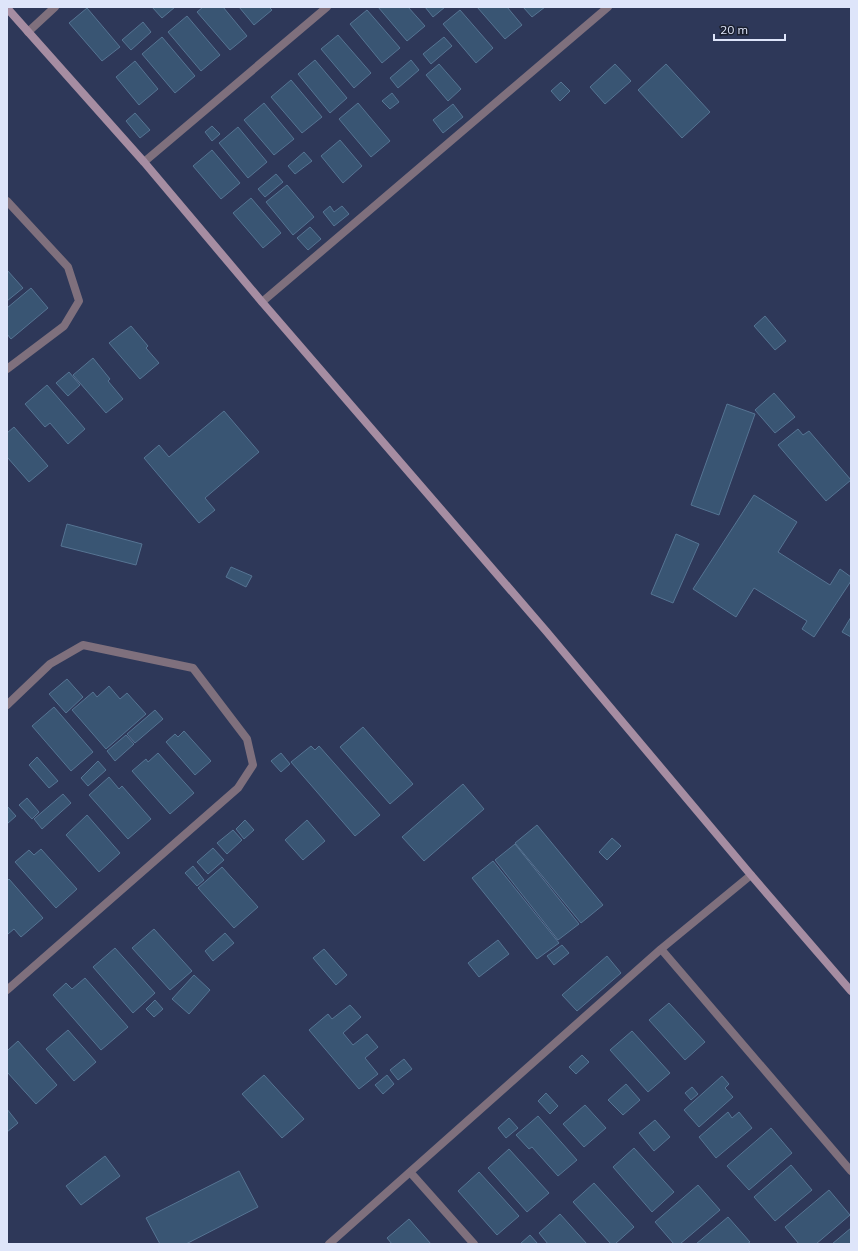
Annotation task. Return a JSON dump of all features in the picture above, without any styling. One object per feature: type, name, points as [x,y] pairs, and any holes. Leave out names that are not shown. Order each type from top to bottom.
[{"type":"street","points":[[28,32],[54,7]]},
{"type":"street","points":[[144,162],[327,7]]},
{"type":"street","points":[[262,302],[608,7]]},
{"type":"street","points":[[7,8],[144,162],[262,302],[546,631],[751,875],[851,991]]},
{"type":"street","points":[[7,201],[68,267],[80,301],[64,326],[7,368]]},
{"type":"street","points":[[7,705],[50,664],[83,644],[193,668],[247,739],[253,765],[238,788],[7,990]]},
{"type":"street","points":[[329,1244],[661,949],[751,875]]},
{"type":"street","points":[[661,949],[851,1171]]},
{"type":"street","points":[[410,1172],[474,1244]]},
{"type":"building","points":[[152,7],[175,7],[162,18]]},
{"type":"building","points":[[203,7],[223,7],[247,36],[230,50],[197,12]]},
{"type":"building","points":[[239,7],[269,7],[272,10],[254,25]]},
{"type":"building","points":[[378,7],[408,7],[425,26],[407,41]]},
{"type":"building","points":[[425,7],[445,7],[433,17]]},
{"type":"building","points":[[477,7],[507,7],[522,25],[505,39]]},
{"type":"building","points":[[523,7],[545,7],[532,17]]},
{"type":"building","points":[[87,8],[120,47],[102,61],[69,23]]},
{"type":"building","points":[[367,10],[400,48],[382,63],[350,24]]},
{"type":"building","points":[[460,10],[493,48],[476,63],[443,24]]},
{"type":"building","points":[[187,16],[220,55],[201,71],[168,32]]},
{"type":"building","points":[[143,22],[151,32],[131,50],[122,40]]},
{"type":"building","points":[[338,35],[371,73],[354,88],[321,49]]},
{"type":"building","points":[[162,37],[195,76],[175,93],[142,54]]},
{"type":"building","points":[[444,37],[452,46],[431,64],[423,54]]},
{"type":"building","points":[[315,60],[347,98],[330,113],[298,74]]},
{"type":"building","points":[[411,60],[419,70],[398,88],[390,78]]},
{"type":"building","points":[[135,61],[158,89],[139,105],[116,77]]},
{"type":"building","points":[[439,64],[461,89],[448,101],[426,75]]},
{"type":"building","points":[[615,64],[631,81],[605,104],[590,87]]},
{"type":"building","points":[[666,64],[710,112],[682,138],[638,90]]},
{"type":"building","points":[[291,80],[322,117],[302,133],[271,97]]},
{"type":"building","points":[[561,82],[570,91],[560,101],[551,91]]},
{"type":"building","points":[[392,93],[399,102],[390,109],[382,101]]},
{"type":"building","points":[[264,103],[294,139],[274,155],[244,120]]},
{"type":"building","points":[[358,103],[390,141],[371,157],[339,119]]},
{"type":"building","points":[[453,104],[463,117],[443,133],[433,120]]},
{"type":"building","points":[[135,113],[150,130],[140,138],[126,121]]},
{"type":"building","points":[[212,126],[220,134],[212,141],[205,132]]},
{"type":"building","points":[[238,127],[267,162],[248,178],[219,143]]},
{"type":"building","points":[[340,140],[362,166],[343,183],[321,156]]},
{"type":"building","points":[[212,150],[240,183],[221,199],[193,166]]},
{"type":"building","points":[[304,152],[312,161],[295,174],[288,166]]},
{"type":"building","points":[[276,174],[283,182],[265,197],[258,189]]},
{"type":"building","points":[[287,185],[314,217],[293,235],[266,202]]},
{"type":"building","points":[[251,198],[281,233],[263,248],[233,213]]},
{"type":"building","points":[[330,206],[334,212],[342,206],[349,214],[334,226],[323,212]]},
{"type":"building","points":[[310,227],[321,239],[308,250],[297,238]]},
{"type":"building","points":[[7,270],[23,288],[7,301]]},
{"type":"building","points":[[31,288],[48,308],[11,339],[7,334],[7,308]]},
{"type":"building","points":[[765,316],[786,341],[775,350],[754,326]]},
{"type":"building","points":[[131,326],[148,346],[146,348],[159,363],[140,379],[109,343]]},
{"type":"building","points":[[93,358],[110,379],[108,381],[123,399],[106,413],[73,375]]},
{"type":"building","points":[[69,372],[80,385],[68,396],[56,383]]},
{"type":"building","points":[[47,385],[85,429],[68,444],[50,423],[45,427],[25,404]]},
{"type":"building","points":[[774,393],[795,417],[775,433],[755,410]]},
{"type":"building","points":[[727,404],[755,414],[719,515],[691,505]]},
{"type":"building","points":[[224,411],[259,452],[205,498],[215,510],[199,523],[144,458],[159,445],[169,457]]},
{"type":"building","points":[[14,427],[48,466],[29,482],[7,457],[7,433]]},
{"type":"building","points":[[798,429],[803,435],[809,431],[851,480],[826,501],[778,445]]},
{"type":"building","points":[[754,495],[797,522],[778,552],[830,585],[840,569],[851,577],[851,581],[814,637],[802,629],[807,621],[754,588],[736,617],[693,589]]},
{"type":"building","points":[[67,524],[142,544],[136,565],[61,546]]},
{"type":"building","points":[[676,534],[699,544],[673,603],[651,594]]},
{"type":"building","points":[[231,567],[252,576],[246,587],[226,577]]},
{"type":"building","points":[[851,617],[851,637],[842,632]]},
{"type":"building","points":[[67,679],[83,697],[66,713],[49,694]]},
{"type":"building","points":[[109,686],[120,699],[127,693],[146,714],[106,749],[72,710],[93,692],[97,697]]},
{"type":"building","points":[[54,707],[93,752],[71,771],[32,726]]},
{"type":"building","points":[[155,710],[163,719],[135,743],[127,734]]},
{"type":"building","points":[[363,727],[413,784],[390,804],[340,747]]},
{"type":"building","points":[[184,731],[211,761],[195,775],[166,742],[175,734],[178,737]]},
{"type":"building","points":[[126,735],[134,744],[115,761],[107,751]]},
{"type":"building","points":[[311,746],[315,750],[319,746],[380,815],[355,836],[291,762]]},
{"type":"building","points":[[158,753],[194,793],[170,814],[132,771],[146,759],[148,762]]},
{"type":"building","points":[[281,753],[290,764],[281,772],[271,761]]},
{"type":"building","points":[[37,757],[58,781],[49,788],[29,765]]},
{"type":"building","points":[[98,761],[106,770],[88,786],[81,778]]},
{"type":"building","points":[[109,777],[119,789],[122,786],[151,819],[128,839],[89,795]]},
{"type":"building","points":[[463,784],[484,809],[424,861],[402,837]]},
{"type":"building","points":[[63,794],[71,803],[42,829],[34,819]]},
{"type":"building","points":[[27,798],[39,812],[32,819],[19,805]]},
{"type":"building","points":[[7,806],[16,816],[7,824]]},
{"type":"building","points":[[87,815],[120,853],[99,872],[66,835]]},
{"type":"building","points":[[245,820],[254,830],[244,839],[236,829]]},
{"type":"building","points":[[307,820],[325,841],[303,860],[285,840]]},
{"type":"building","points":[[537,825],[603,905],[581,923],[515,843]]},
{"type":"building","points":[[233,830],[242,840],[227,854],[217,843]]},
{"type":"building","points":[[612,838],[621,846],[607,860],[599,852]]},
{"type":"building","points":[[515,844],[579,924],[558,940],[495,860]]},
{"type":"building","points":[[213,848],[224,860],[208,874],[197,862]]},
{"type":"building","points":[[41,849],[77,889],[56,908],[15,862],[29,850],[34,855]]},
{"type":"building","points":[[493,861],[559,943],[537,959],[472,878]]},
{"type":"building","points":[[193,866],[204,880],[197,886],[185,873]]},
{"type":"building","points":[[222,867],[258,907],[234,928],[198,888]]},
{"type":"building","points":[[9,879],[43,918],[21,937],[14,929],[8,934],[7,933],[7,881]]},
{"type":"building","points":[[154,929],[192,971],[170,990],[132,948]]},
{"type":"building","points":[[225,933],[234,943],[213,961],[205,951]]},
{"type":"building","points":[[498,940],[509,954],[479,977],[468,963]]},
{"type":"building","points":[[562,945],[569,953],[554,965],[547,956]]},
{"type":"building","points":[[115,948],[155,993],[133,1013],[93,967]]},
{"type":"building","points":[[324,949],[347,975],[336,985],[313,958]]},
{"type":"building","points":[[607,956],[621,973],[577,1011],[562,995]]},
{"type":"building","points":[[194,975],[210,990],[189,1014],[172,999]]},
{"type":"building","points":[[85,978],[128,1027],[101,1050],[53,995],[66,983],[72,989]]},
{"type":"building","points":[[155,1000],[163,1009],[154,1017],[146,1009]]},
{"type":"building","points":[[669,1003],[705,1042],[685,1060],[649,1020]]},
{"type":"building","points":[[350,1005],[361,1017],[343,1033],[353,1045],[367,1034],[378,1047],[365,1058],[378,1074],[359,1089],[309,1030],[328,1014],[332,1019]]},
{"type":"building","points":[[68,1030],[96,1062],[74,1081],[46,1049]]},
{"type":"building","points":[[632,1031],[670,1073],[648,1092],[610,1050]]},
{"type":"building","points":[[18,1041],[57,1085],[36,1104],[7,1072],[7,1051]]},
{"type":"building","points":[[582,1055],[589,1062],[576,1074],[569,1067]]},
{"type":"building","points":[[404,1059],[412,1069],[398,1080],[390,1070]]},
{"type":"building","points":[[264,1075],[304,1119],[282,1138],[242,1094]]},
{"type":"building","points":[[387,1075],[394,1084],[383,1094],[375,1085]]},
{"type":"building","points":[[722,1076],[729,1084],[725,1088],[733,1097],[699,1127],[684,1110]]},
{"type":"building","points":[[626,1084],[640,1100],[623,1115],[608,1100]]},
{"type":"building","points":[[692,1087],[698,1094],[691,1100],[685,1093]]},
{"type":"building","points":[[546,1093],[558,1106],[550,1114],[538,1101]]},
{"type":"building","points":[[585,1105],[606,1128],[584,1147],[563,1124]]},
{"type":"building","points":[[7,1109],[18,1123],[7,1132]]},
{"type":"building","points":[[728,1112],[732,1118],[739,1112],[752,1128],[716,1158],[699,1137]]},
{"type":"building","points":[[538,1116],[577,1160],[558,1176],[532,1147],[529,1149],[516,1135]]},
{"type":"building","points":[[509,1118],[518,1128],[506,1138],[498,1128]]},
{"type":"building","points":[[655,1120],[670,1137],[654,1151],[639,1133]]},
{"type":"building","points":[[771,1128],[792,1153],[749,1190],[727,1166]]},
{"type":"building","points":[[634,1148],[674,1192],[652,1212],[613,1167]]},
{"type":"building","points":[[509,1149],[549,1193],[527,1212],[488,1168]]},
{"type":"building","points":[[105,1156],[120,1176],[81,1205],[66,1186]]},
{"type":"building","points":[[791,1165],[812,1190],[775,1221],[754,1197]]},
{"type":"building","points":[[239,1171],[258,1207],[186,1244],[160,1244],[146,1218]]},
{"type":"building","points":[[479,1172],[519,1216],[497,1235],[458,1191]]},
{"type":"building","points":[[594,1183],[634,1227],[615,1244],[611,1244],[573,1202]]},
{"type":"building","points":[[698,1185],[720,1210],[680,1244],[674,1244],[655,1222]]},
{"type":"building","points":[[829,1190],[850,1215],[816,1244],[799,1244],[785,1227]]},
{"type":"building","points":[[560,1214],[587,1244],[548,1244],[539,1233]]},
{"type":"building","points":[[728,1217],[750,1242],[747,1244],[696,1244]]},
{"type":"building","points":[[409,1219],[431,1244],[392,1244],[387,1238]]},
{"type":"building","points":[[851,1228],[851,1244],[832,1244]]},
{"type":"building","points":[[530,1235],[538,1244],[520,1244]]}]
